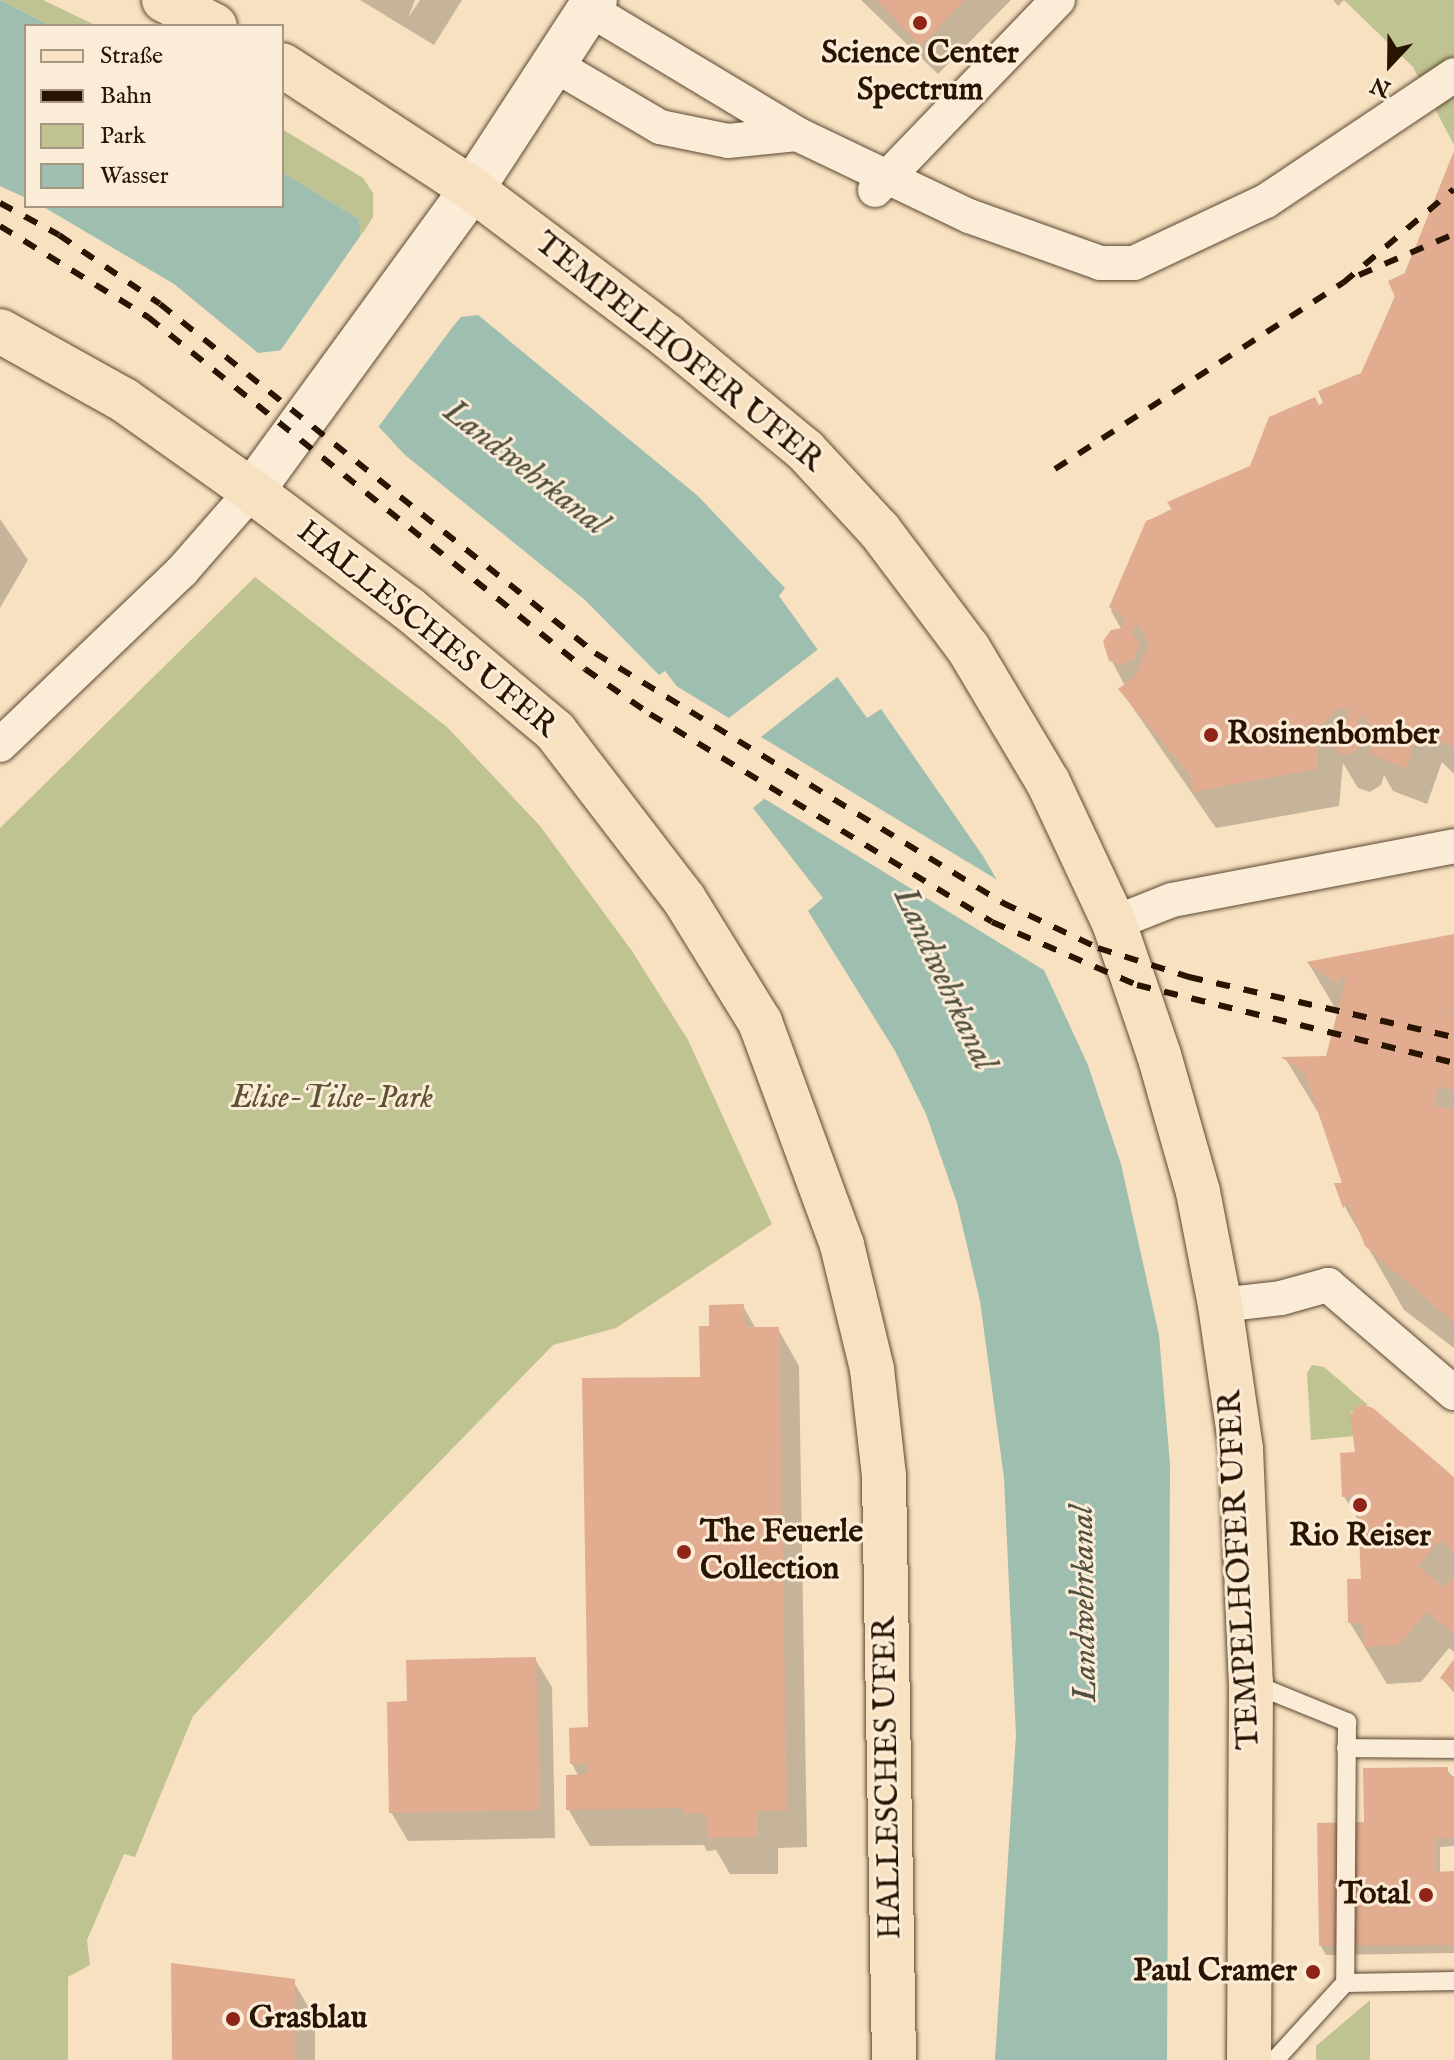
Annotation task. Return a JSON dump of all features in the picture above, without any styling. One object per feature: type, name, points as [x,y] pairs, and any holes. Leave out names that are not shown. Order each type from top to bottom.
[{"type":"main road","points":[[164,0],[211,24]]},
{"type":"main road","name":"TEMPELHOFER UFER","points":[[284,66],[472,189],[667,336],[805,450],[880,531],[968,648],[1048,782],[1114,923],[1198,1192],[1220,1305],[1241,1449],[1251,1683],[1249,2060]]},
{"type":"main road","name":"HALLESCHES UFER","points":[[0,331],[124,400],[252,491],[408,608],[555,731],[607,792],[700,922],[760,1022],[783,1076],[842,1245],[872,1369],[884,1476],[894,2060]]},
{"type":"street","points":[[882,182],[1058,0]]},
{"type":"street","points":[[0,745],[182,571],[252,491],[472,189],[592,5],[797,134],[882,182],[1044,247],[1100,263],[1134,263],[1266,201],[1454,75]]},
{"type":"street","points":[[553,64],[660,127],[728,141],[797,134]]},
{"type":"street","points":[[1114,923],[1172,900],[1454,846]]},
{"type":"street","points":[[1220,1305],[1281,1298],[1328,1285],[1454,1393]]},
{"type":"lane","points":[[1251,1683],[1347,1722],[1345,1983],[1275,2060]]},
{"type":"lane","points":[[1346,1748],[1454,1749]]},
{"type":"lane","points":[[1345,1983],[1454,1981]]},
{"type":"green space","points":[[0,0],[43,0],[93,24],[47,24]]},
{"type":"green space","points":[[1344,0],[1454,0],[1454,145],[1413,67]]},
{"type":"green space","points":[[284,130],[363,178],[373,193],[373,217],[361,236],[359,219],[284,173]]},
{"type":"green space","name":"Elise-Tilse-Park","points":[[255,577],[447,727],[540,826],[632,951],[688,1040],[772,1224],[616,1328],[553,1345],[193,1716],[135,1857],[124,1854],[87,1940],[90,1965],[68,1977],[68,2060],[0,2060],[0,828]]},
{"type":"green space","points":[[1312,1365],[1324,1367],[1368,1405],[1351,1412],[1355,1436],[1311,1440],[1307,1373]]},
{"type":"green space","points":[[1370,2000],[1370,2060],[1316,2060],[1316,2046]]},
{"type":"water","points":[[0,0],[47,24],[24,24],[24,197],[0,186]]},
{"type":"water","name":"Landwehrkanal","points":[[284,173],[359,219],[361,236],[454,325],[461,317],[478,315],[698,496],[785,588],[779,596],[867,718],[881,709],[983,856],[1024,927],[1088,1065],[1121,1164],[1159,1335],[1170,1464],[1167,2060],[995,2060],[1016,1735],[1004,1478],[980,1301],[957,1203],[926,1114],[895,1051],[808,911],[823,898],[753,808],[764,799],[665,671],[659,675],[585,600],[405,455],[379,427],[283,350],[258,353],[174,284],[45,208],[284,208]]},
{"type":"pier","points":[[363,232],[453,319],[463,313],[376,430],[278,354]]},
{"type":"pier","points":[[821,647],[841,674],[761,737],[1004,884],[1047,972],[752,791],[668,681],[729,718]]},
{"type":"building","name":"Science Center Spectrum","points":[[876,0],[965,0],[921,46]]},
{"type":"building","points":[[1454,151],[1454,747],[1428,736],[1432,731],[1420,726],[1406,768],[1370,754],[1374,735],[1363,714],[1357,722],[1364,735],[1362,745],[1351,754],[1340,755],[1327,739],[1334,722],[1347,718],[1349,708],[1337,709],[1318,730],[1318,769],[1193,792],[1189,774],[1118,689],[1135,676],[1149,644],[1138,624],[1132,632],[1139,644],[1135,658],[1123,665],[1109,661],[1103,641],[1111,630],[1122,628],[1124,617],[1109,607],[1146,521],[1172,510],[1167,502],[1250,466],[1269,417],[1315,397],[1319,405],[1323,403],[1318,391],[1361,373],[1395,297],[1388,281],[1405,273]]},
{"type":"building","points":[[1454,934],[1454,1014],[1439,1010],[1454,1016],[1454,1090],[1438,1086],[1435,1106],[1454,1110],[1454,1323],[1365,1246],[1348,1202],[1343,1208],[1334,1183],[1342,1183],[1305,1074],[1281,1057],[1326,1056],[1346,979],[1339,977],[1340,985],[1306,962]]},
{"type":"building","name":"The Feuerle Collection","points":[[744,1304],[745,1327],[779,1327],[787,1810],[758,1811],[758,1837],[707,1838],[706,1813],[684,1814],[684,1808],[566,1810],[566,1775],[588,1774],[587,1764],[570,1764],[569,1728],[588,1727],[582,1378],[700,1377],[699,1326],[709,1326],[709,1305]]},
{"type":"building","points":[[1360,1404],[1373,1408],[1454,1477],[1454,1552],[1440,1540],[1418,1566],[1443,1587],[1454,1578],[1454,1634],[1427,1612],[1399,1645],[1364,1647],[1362,1623],[1348,1623],[1347,1579],[1361,1579],[1357,1496],[1342,1497],[1340,1453],[1355,1452],[1350,1415]]},
{"type":"building","points":[[536,1657],[540,1810],[389,1813],[387,1702],[407,1701],[406,1660]]},
{"type":"building","points":[[1454,1659],[1454,1689],[1440,1678]]},
{"type":"building","points":[[1448,1767],[1448,1776],[1454,1776],[1454,1838],[1436,1838],[1436,1872],[1454,1871],[1454,1945],[1319,1946],[1317,1823],[1364,1822],[1363,1768]]},
{"type":"building","name":"Grasblau","points":[[171,1963],[295,1979],[295,2060],[172,2060]]},
{"type":"railway","points":[[1055,469],[1343,283],[1454,189]]},
{"type":"railway","points":[[0,203],[59,235],[160,304],[595,653],[1003,903],[1098,948],[1189,977],[1454,1037]]},
{"type":"railway","points":[[0,226],[148,317],[585,669],[650,714],[992,922],[1137,985],[1454,1063]]},
{"type":"railway","points":[[1359,275],[1454,234]]},
{"type":"place","name":"Science Center Spectrum","points":[[920,23]]},
{"type":"place","name":"Rosinenbomber","points":[[1211,735]]},
{"type":"place","name":"Rio Reiser","points":[[1360,1505]]},
{"type":"place","name":"The Feuerle Collection","points":[[684,1552]]},
{"type":"place","name":"Total","points":[[1426,1895]]},
{"type":"place","name":"Paul Cramer","points":[[1313,1972]]},
{"type":"place","name":"Grasblau","points":[[233,2019]]}]
